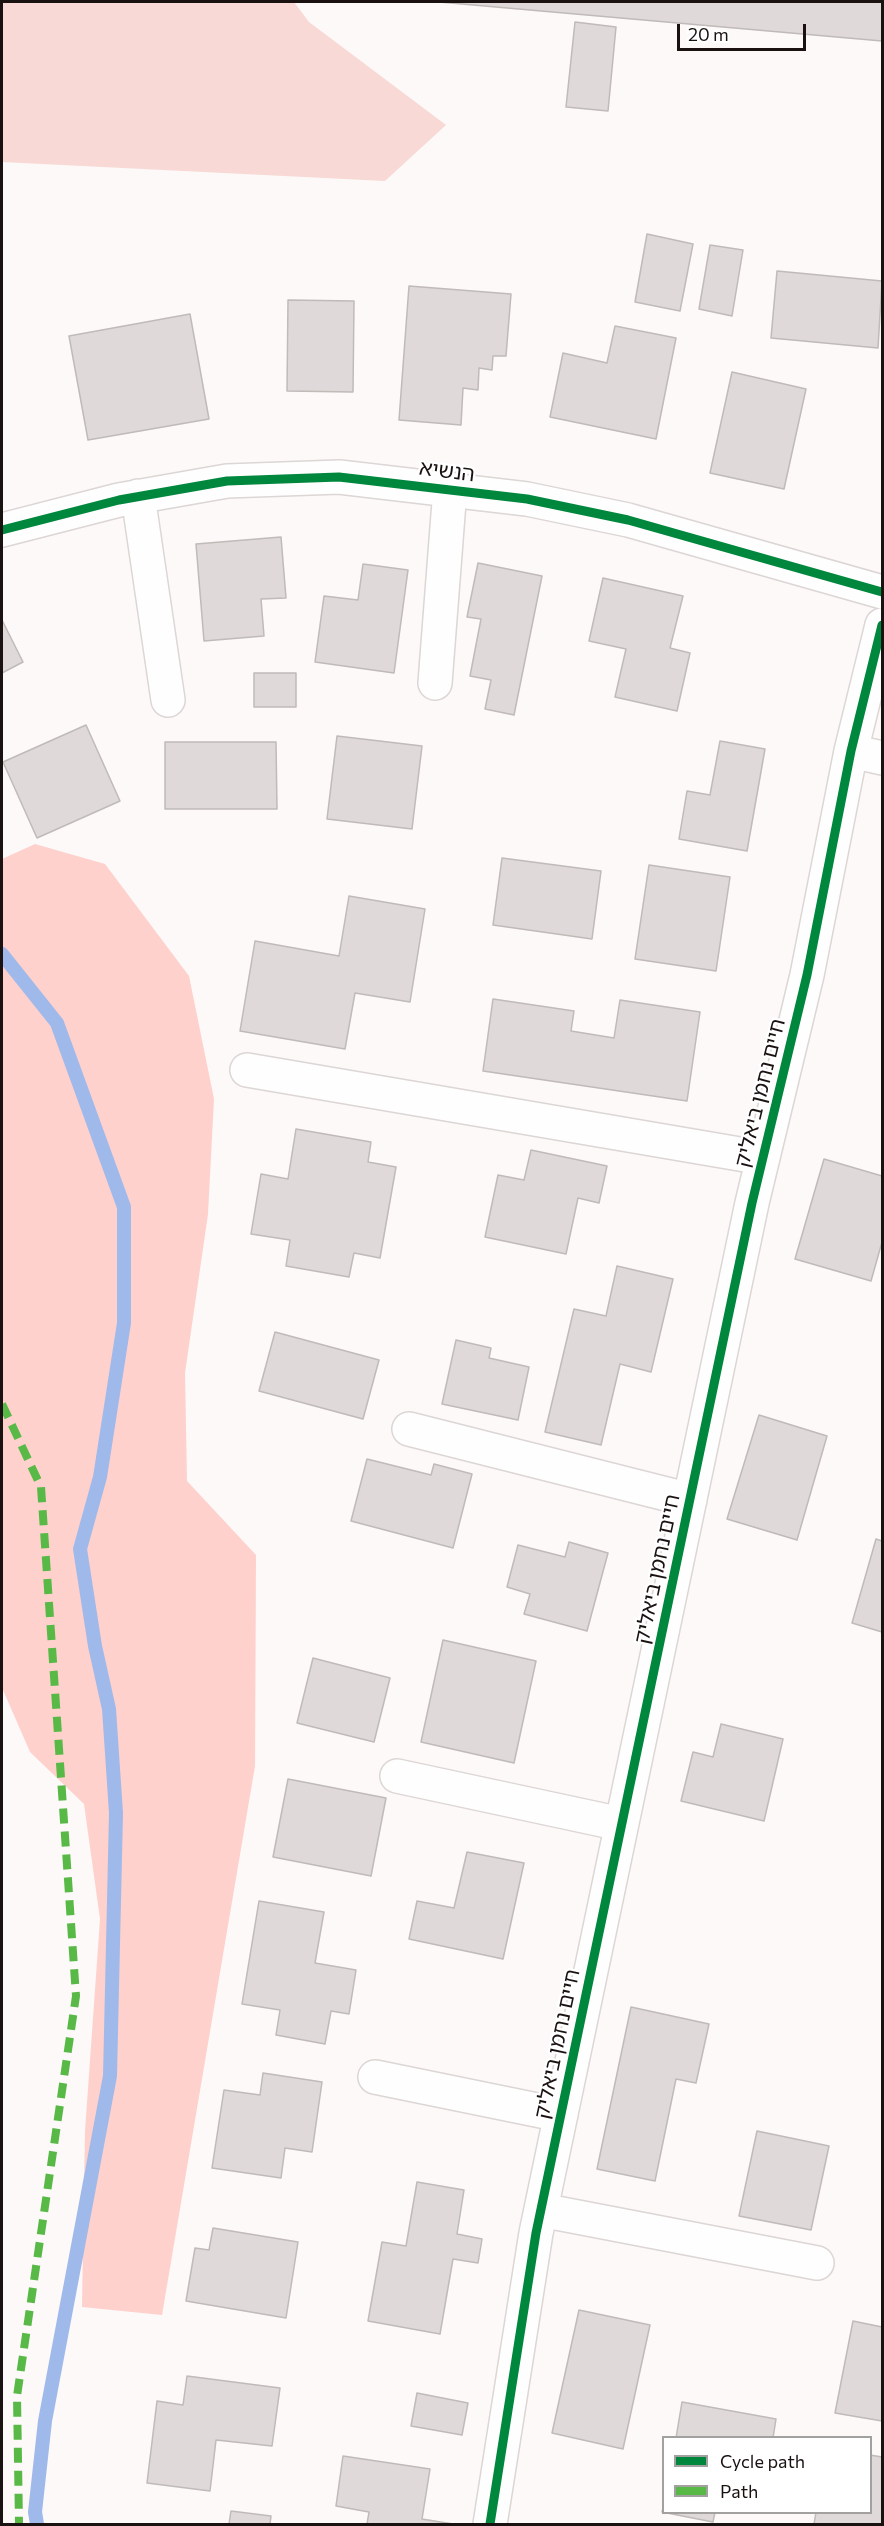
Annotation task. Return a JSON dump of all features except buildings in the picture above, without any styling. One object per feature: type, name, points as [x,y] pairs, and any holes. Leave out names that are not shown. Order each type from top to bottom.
[{"type":"street","name":"הנשיא","points":[[2,530],[138,496],[227,481],[339,477],[527,499],[628,520],[882,592]]},
{"type":"street","points":[[435,683],[450,489]]},
{"type":"street","points":[[138,496],[168,700]]},
{"type":"street","name":"חיים נחמן ביאליק","points":[[490,2524],[540,2210],[764,1158],[807,975],[867,755],[882,625]]},
{"type":"street","points":[[247,1070],[764,1158]]},
{"type":"street","points":[[409,1429],[690,1500]]},
{"type":"street","points":[[397,1776],[621,1824]]},
{"type":"street","points":[[375,2077],[561,2115]]},
{"type":"street","points":[[540,2210],[817,2263]]},
{"type":"shaded area","points":[[2,2],[294,2],[309,22],[446,125],[385,181],[2,162]]},
{"type":"shaded area","points":[[35,844],[105,864],[189,976],[214,1099],[208,1214],[185,1373],[187,1481],[256,1555],[255,1766],[162,2315],[82,2307],[85,2131],[100,1919],[84,1804],[30,1752],[3,1690],[2,859]]},
{"type":"waterway","points":[[2,954],[57,1023],[124,1207],[124,1323],[100,1477],[80,1549],[95,1646],[109,1709],[116,1813],[110,2076],[45,2421],[35,2512],[37,2524]]},
{"type":"marked path","points":[[2,1404],[41,1487],[76,1996],[17,2396],[19,2524]]},
{"type":"cycle path","points":[[2,530],[119,500],[227,481],[339,477],[527,499],[628,520],[882,592]]},
{"type":"cycle path","points":[[490,2524],[536,2233],[752,1203],[807,975],[851,751],[882,625]]}]
